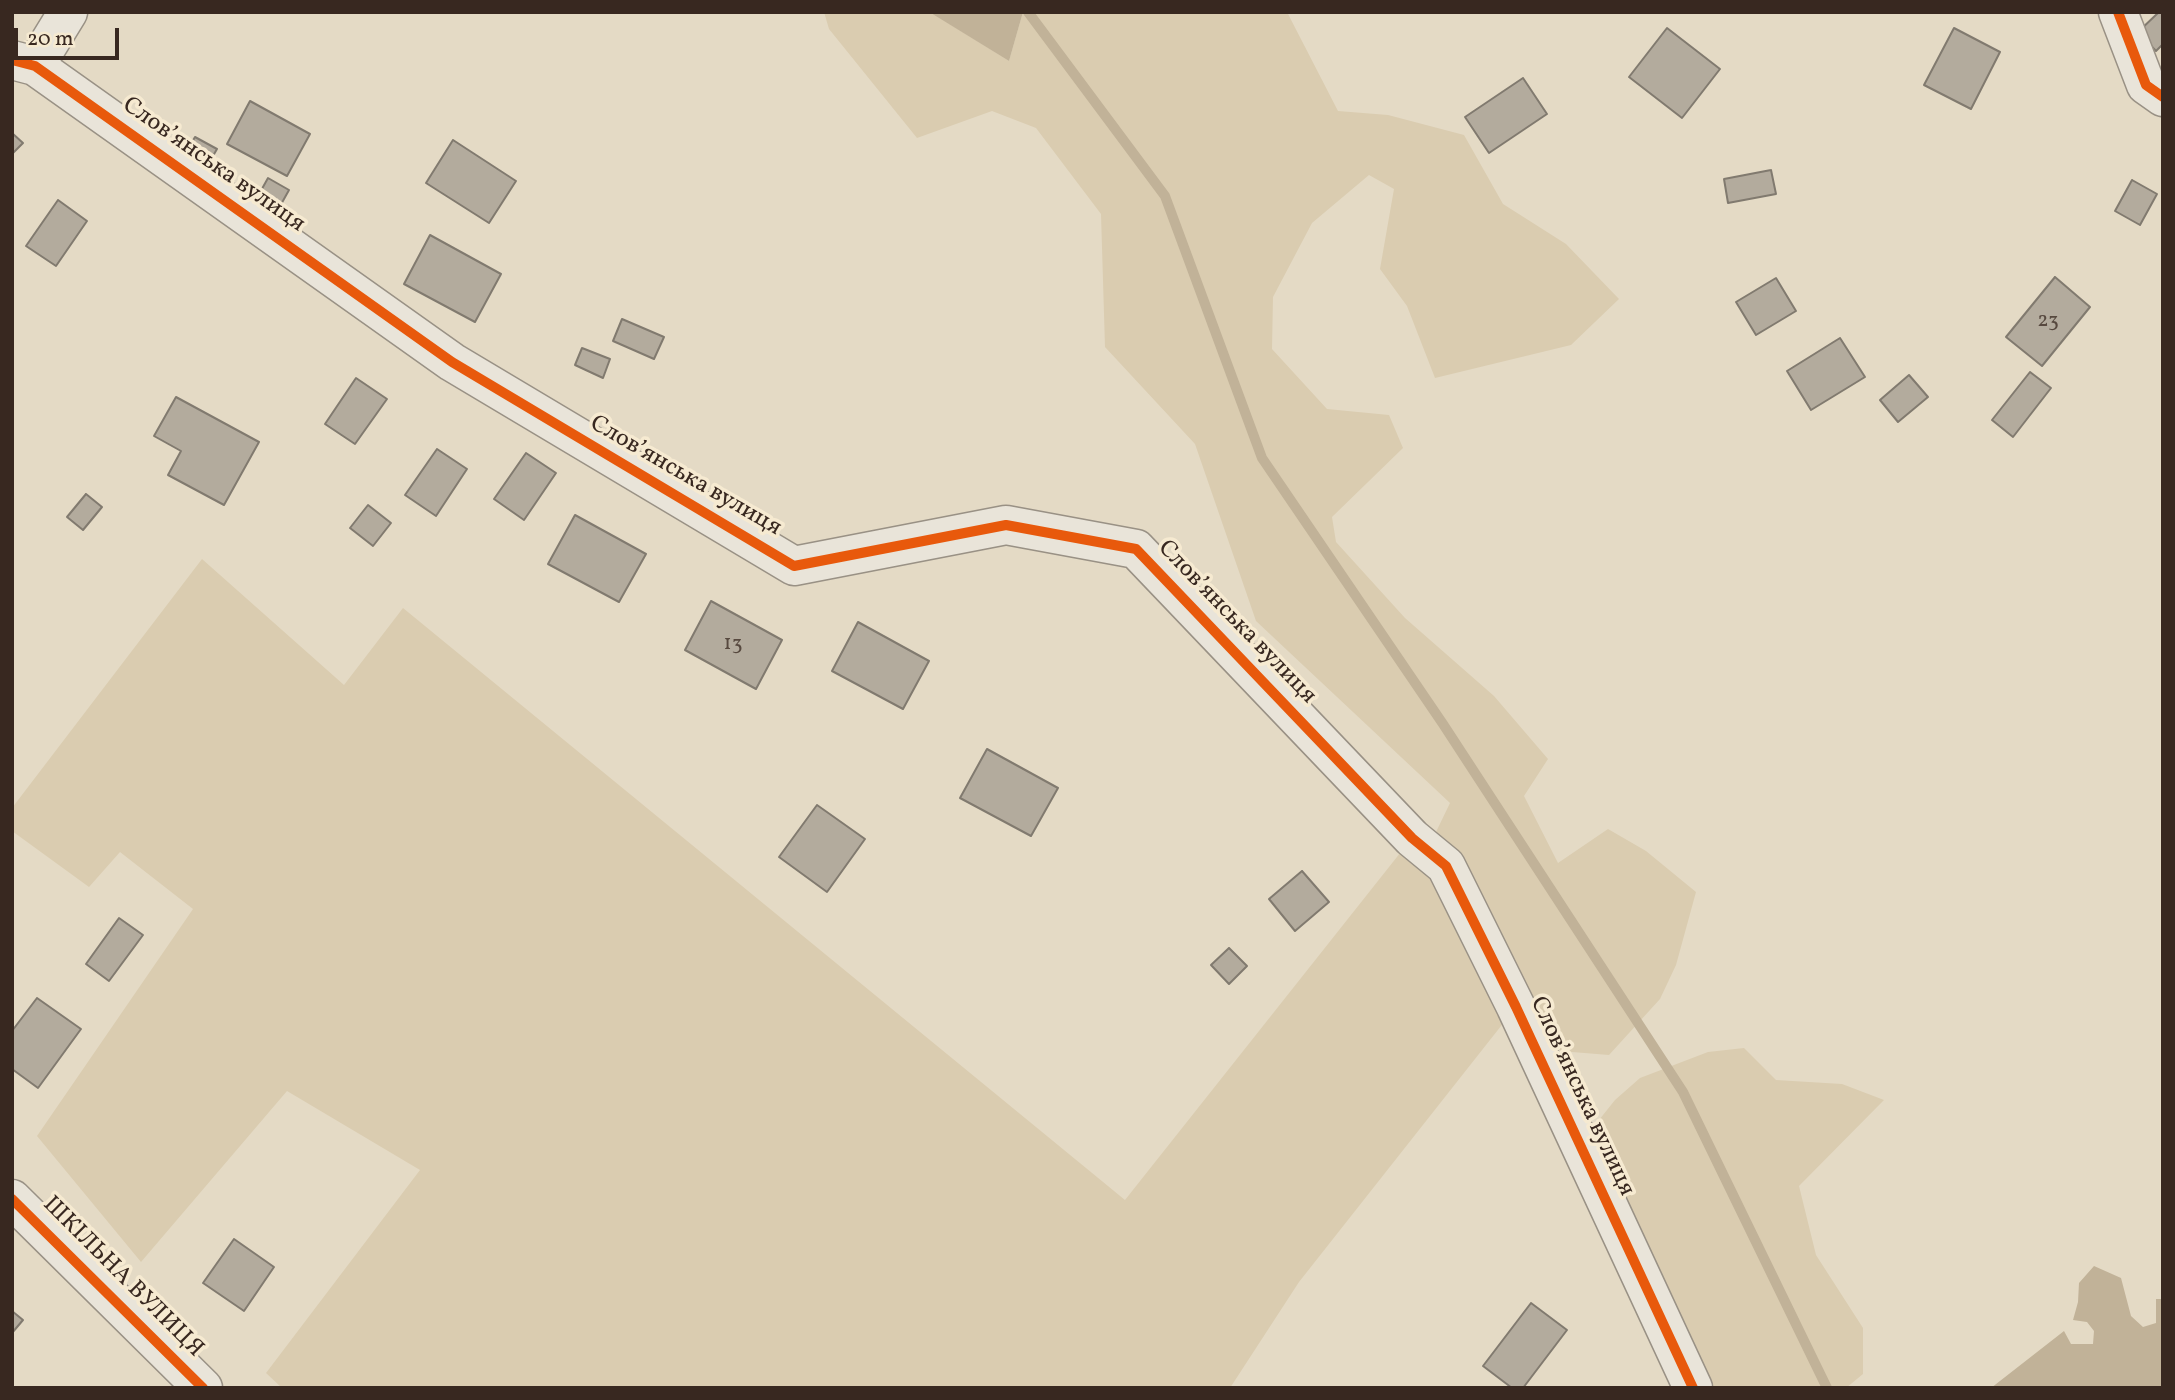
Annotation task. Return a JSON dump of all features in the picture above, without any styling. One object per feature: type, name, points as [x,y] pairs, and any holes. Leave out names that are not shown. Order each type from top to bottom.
[{"type":"street","points":[[24,63],[68,12]]},
{"type":"street","points":[[2118,12],[2146,85],[2163,97]]},
{"type":"street","name":"Словʼянська вулиця","points":[[24,63],[452,362],[794,565],[1006,525],[1136,549],[1412,838],[1446,866],[1516,1007],[1693,1388]]},
{"type":"street","name":"ШКІЛЬНА ВУЛИЦЯ","points":[[12,1199],[203,1388]]},
{"type":"shaded area","points":[[824,12],[931,12],[1009,61],[1023,12],[1287,12],[1338,111],[1388,115],[1464,135],[1503,204],[1566,244],[1619,299],[1571,345],[1435,378],[1407,306],[1380,269],[1394,189],[1369,175],[1312,223],[1273,297],[1272,349],[1327,409],[1389,415],[1403,448],[1332,517],[1336,542],[1405,618],[1494,696],[1548,759],[1524,796],[1558,863],[1608,829],[1646,851],[1696,892],[1676,965],[1660,999],[1609,1055],[1560,1051],[1436,832],[1450,803],[1256,621],[1195,444],[1105,347],[1101,214],[1036,128],[992,111],[917,138],[829,29]]},
{"type":"shaded area","points":[[1023,12],[1009,61],[931,13]]},
{"type":"shaded area","points":[[202,559],[344,685],[403,608],[1125,1200],[1412,838],[1516,1007],[1299,1282],[1230,1388],[282,1388],[266,1373],[420,1170],[287,1091],[141,1262],[37,1136],[193,909],[120,852],[89,887],[12,831],[12,808]]},
{"type":"shaded area","points":[[1744,1048],[1776,1080],[1842,1084],[1884,1100],[1799,1186],[1816,1255],[1863,1328],[1863,1374],[1846,1388],[1706,1388],[1587,1135],[1615,1100],[1640,1078],[1708,1052]]},
{"type":"shaded area","points":[[2094,1266],[2121,1278],[2131,1316],[2143,1327],[2156,1323],[2156,1299],[2163,1299],[2163,1388],[1991,1388],[2064,1331],[2071,1344],[2093,1344],[2094,1331],[2087,1322],[2073,1320],[2079,1283]]},
{"type":"building","points":[[2159,12],[2163,12],[2163,44],[2156,51],[2138,32]]},
{"type":"building","points":[[1667,28],[1720,69],[1682,118],[1629,77]]},
{"type":"building","points":[[1954,28],[2000,52],[1971,109],[1924,85]]},
{"type":"building","points":[[1523,78],[1547,114],[1489,153],[1465,117]]},
{"type":"building","points":[[250,101],[310,134],[287,176],[227,144]]},
{"type":"building","points":[[12,133],[23,143],[12,154]]},
{"type":"building","points":[[195,137],[217,149],[206,168],[184,156]]},
{"type":"building","points":[[453,140],[516,181],[489,223],[426,183]]},
{"type":"building","points":[[1771,170],[1776,194],[1728,203],[1724,179]]},
{"type":"building","points":[[268,178],[289,190],[279,208],[258,196]]},
{"type":"building","points":[[2132,180],[2157,194],[2140,225],[2115,211]]},
{"type":"building","points":[[58,200],[87,221],[56,266],[26,246]]},
{"type":"building","points":[[430,235],[501,274],[475,322],[404,284]]},
{"type":"building","points":[[2055,277],[2090,307],[2042,366],[2006,337]]},
{"type":"building","points":[[1776,278],[1796,311],[1756,335],[1736,302]]},
{"type":"building","points":[[622,319],[664,337],[654,359],[613,341]]},
{"type":"building","points":[[1840,338],[1865,377],[1811,410],[1787,371]]},
{"type":"building","points":[[582,348],[610,359],[603,378],[575,365]]},
{"type":"building","points":[[2030,372],[2051,388],[2013,437],[1992,420]]},
{"type":"building","points":[[1909,375],[1928,397],[1898,422],[1880,400]]},
{"type":"building","points":[[356,378],[387,399],[355,444],[325,424]]},
{"type":"building","points":[[176,397],[259,442],[224,505],[168,475],[181,451],[154,436]]},
{"type":"building","points":[[437,449],[467,469],[436,516],[405,495]]},
{"type":"building","points":[[526,453],[556,473],[524,520],[494,499]]},
{"type":"building","points":[[86,494],[102,507],[83,530],[67,517]]},
{"type":"building","points":[[368,505],[391,523],[373,546],[350,528]]},
{"type":"building","points":[[575,515],[646,554],[619,602],[548,564]]},
{"type":"building","points":[[711,601],[782,640],[756,689],[685,650]]},
{"type":"building","points":[[858,622],[929,661],[903,709],[832,671]]},
{"type":"building","points":[[987,749],[1058,788],[1031,836],[960,798]]},
{"type":"building","points":[[817,805],[865,839],[827,892],[779,857]]},
{"type":"building","points":[[1302,871],[1329,902],[1295,931],[1269,899]]},
{"type":"building","points":[[119,918],[143,935],[109,981],[86,964]]},
{"type":"building","points":[[1229,948],[1247,966],[1229,984],[1211,965]]},
{"type":"building","points":[[37,998],[81,1029],[38,1088],[12,1069],[12,1031]]},
{"type":"building","points":[[234,1239],[274,1267],[244,1311],[203,1283]]},
{"type":"building","points":[[1531,1303],[1567,1330],[1523,1388],[1512,1388],[1483,1366]]},
{"type":"building","points":[[12,1311],[23,1320],[12,1333]]},
{"type":"waterway","points":[[1028,12],[1165,196],[1262,458],[1443,724],[1683,1092],[1827,1388]]},
{"type":"cycle path","points":[[2118,12],[2146,85],[2163,97]]},
{"type":"cycle path","points":[[12,60],[35,66],[452,362],[794,566],[1006,525],[1136,549],[1412,838],[1446,866],[1516,1007],[1693,1388]]},
{"type":"cycle path","points":[[12,1199],[203,1388]]}]
